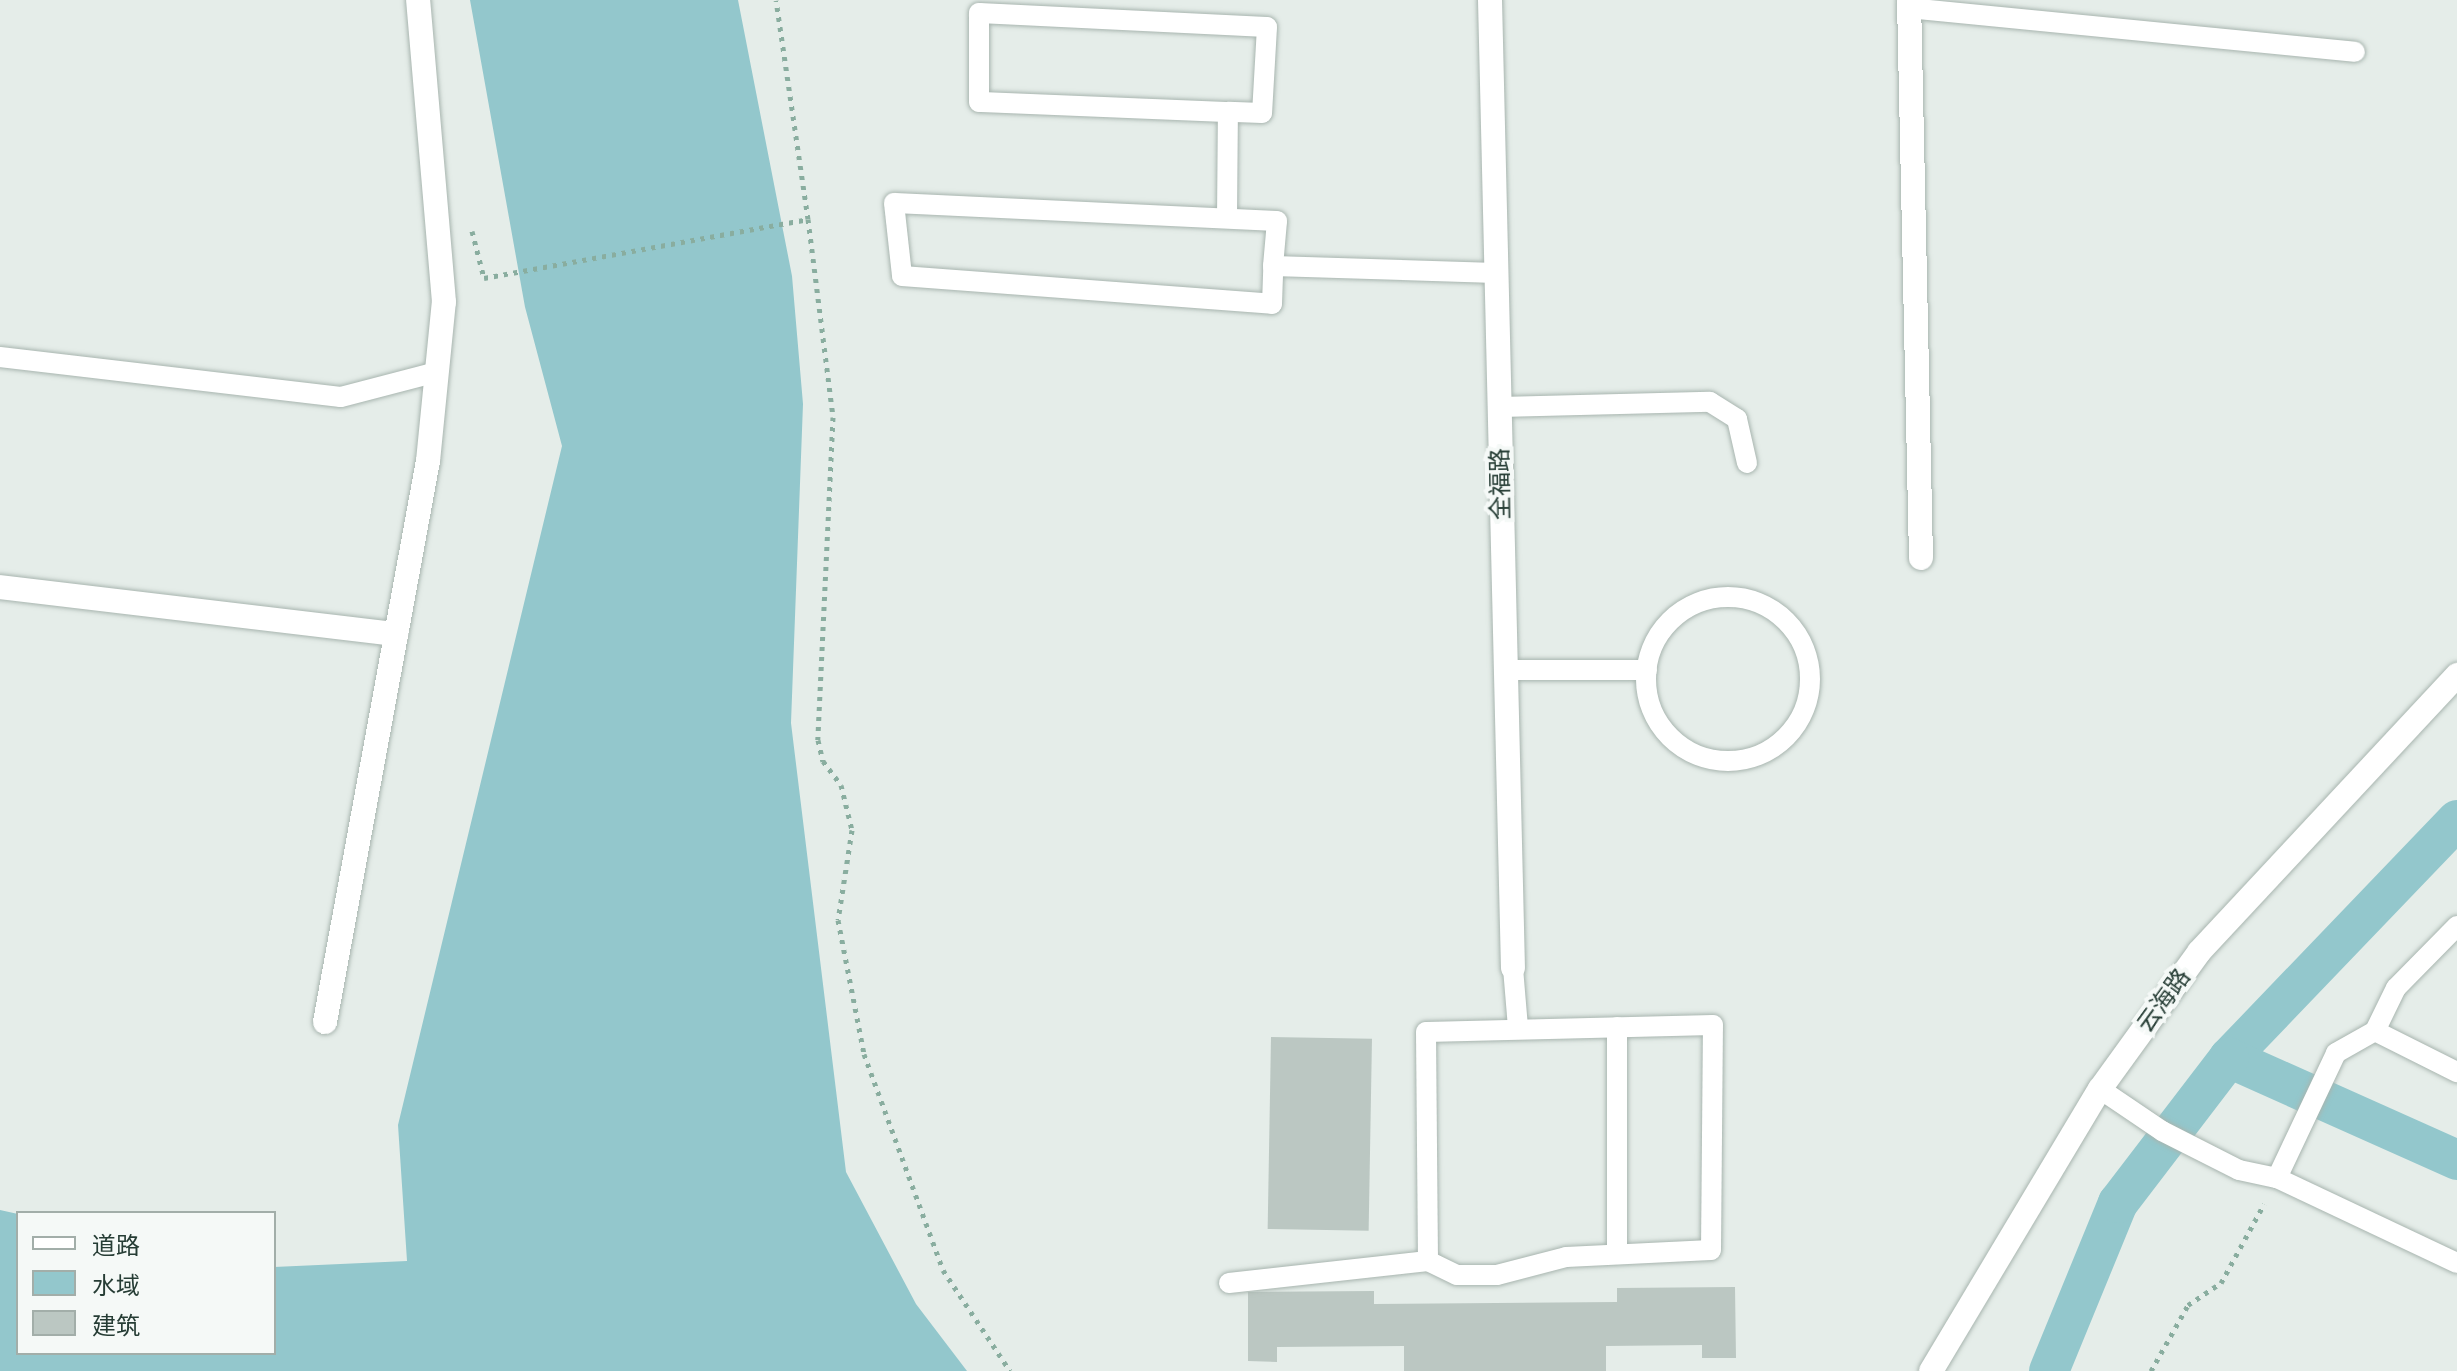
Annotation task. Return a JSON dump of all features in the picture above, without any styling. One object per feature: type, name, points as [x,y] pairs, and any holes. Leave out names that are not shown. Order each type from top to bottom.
[{"type":"street","points":[[325,1022],[396,634],[437,372],[444,302],[418,0]]},
{"type":"street","name":"全福路","points":[[1490,0],[1513,968]]},
{"type":"street","points":[[1909,4],[1921,558]]},
{"type":"street","points":[[0,587],[396,634]]},
{"type":"street","name":"云海路","points":[[1931,1371],[2100,1089],[2199,952],[2457,675]]},
{"type":"lane","points":[[1909,4],[2355,52]]},
{"type":"lane","points":[[979,13],[1267,27],[1262,113],[1228,112],[979,102],[979,13]]},
{"type":"lane","points":[[1227,218],[1228,112]]},
{"type":"lane","points":[[894,203],[1277,221],[1273,266],[1272,304],[902,276],[894,203]]},
{"type":"lane","points":[[1273,266],[1496,273]]},
{"type":"lane","points":[[0,357],[341,397],[437,372]]},
{"type":"lane","points":[[1500,407],[1710,402],[1737,419],[1747,463]]},
{"type":"lane","points":[[1727,596],[1754,601],[1797,634],[1810,685],[1790,733],[1744,759],[1717,760],[1670,737],[1654,714],[1647,670],[1658,635],[1676,615],[1700,601],[1727,596]]},
{"type":"lane","points":[[1506,670],[1647,670]]},
{"type":"lane","points":[[2277,1178],[2287,1150],[2336,1053],[2375,1031],[2396,988],[2457,926]]},
{"type":"lane","points":[[1513,968],[1518,1028]]},
{"type":"lane","points":[[1229,1283],[1428,1261],[1457,1275],[1497,1275],[1566,1257],[1711,1250],[1713,1025],[1426,1032],[1428,1261]]},
{"type":"lane","points":[[1617,1027],[1617,1254]]},
{"type":"lane","points":[[2375,1031],[2457,1072]]},
{"type":"lane","points":[[2100,1089],[2162,1131],[2239,1170],[2277,1178],[2457,1263]]},
{"type":"path","points":[[776,0],[833,417],[818,740],[823,761],[841,785],[852,830],[838,920],[864,1054],[943,1270],[1010,1371]]},
{"type":"path","points":[[469,221],[484,278],[808,219]]},
{"type":"path","points":[[2151,1371],[2188,1305],[2221,1283],[2277,1178]]},
{"type":"water","points":[[470,0],[738,0],[792,276],[803,404],[791,723],[846,1172],[916,1304],[967,1371],[0,1371],[0,1210],[16,1214],[16,1355],[276,1355],[276,1267],[407,1261],[398,1125],[562,446],[525,307]]},
{"type":"building","points":[[1271,1037],[1372,1039],[1369,1231],[1268,1229]]},
{"type":"building","points":[[1735,1287],[1736,1358],[1702,1358],[1702,1345],[1606,1346],[1606,1371],[1404,1371],[1404,1346],[1277,1347],[1277,1362],[1248,1361],[1248,1292],[1374,1291],[1374,1304],[1617,1302],[1617,1288]]},
{"type":"waterway","points":[[2457,820],[2229,1058],[2457,1160]]},
{"type":"waterway","points":[[2049,1371],[2118,1203],[2229,1058]]}]
